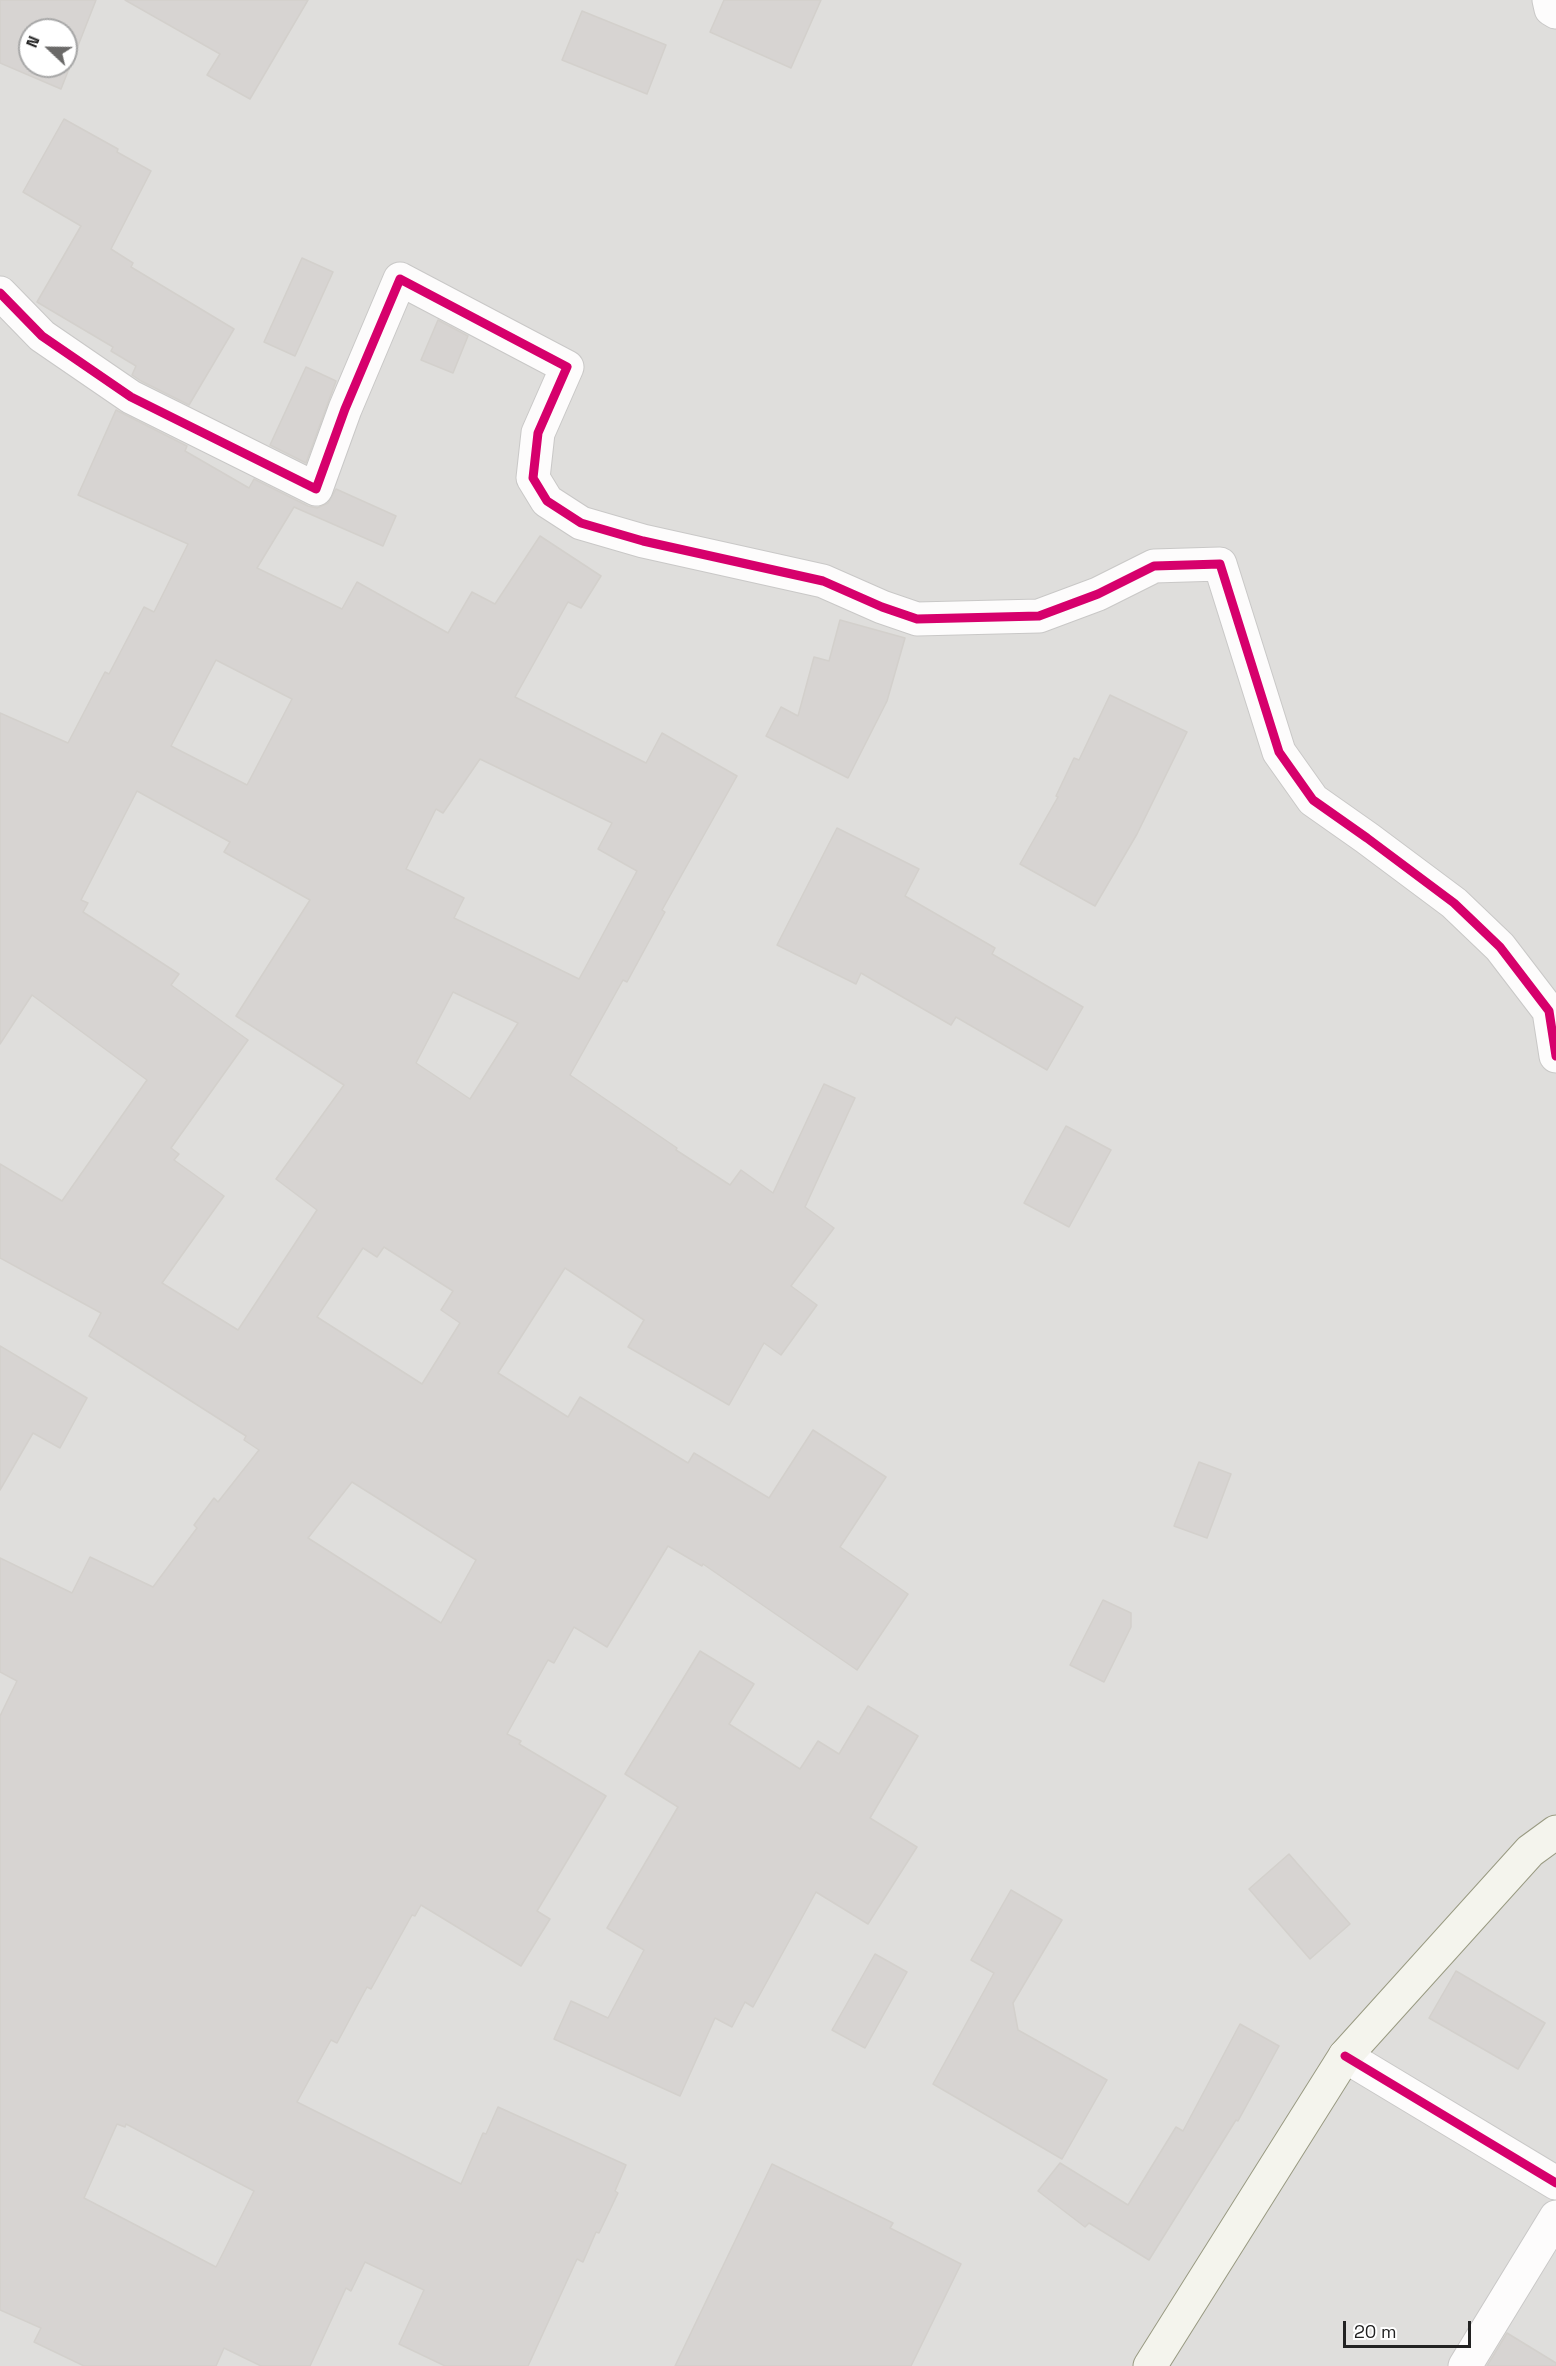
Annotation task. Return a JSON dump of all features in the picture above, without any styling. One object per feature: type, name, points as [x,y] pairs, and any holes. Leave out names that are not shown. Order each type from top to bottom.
[{"type":"main road","points":[[1150,2366],[1345,2056],[1530,1851],[1556,1832]]},
{"type":"street","points":[[1549,0],[1551,9],[1556,12]]},
{"type":"street","points":[[0,293],[42,336],[131,397],[316,489],[345,409],[400,279],[567,367],[538,433],[533,478],[547,501],[581,523],[643,541],[823,581],[882,608],[917,619],[1039,616],[1098,594],[1154,566],[1220,564],[1279,752],[1313,800],[1454,903],[1500,947],[1549,1011],[1556,1056]]},
{"type":"street","points":[[1345,2056],[1556,2183]]},
{"type":"street","points":[[1465,2366],[1556,2217]]},
{"type":"shaded area","points":[[0,0],[1556,0],[1556,2366],[0,2366]]},
{"type":"building","points":[[0,0],[96,0],[78,46],[78,18],[18,18],[18,71],[0,63]]},
{"type":"building","points":[[125,0],[308,0],[250,99],[207,75],[220,54]]},
{"type":"building","points":[[724,0],[821,0],[791,68],[710,32]]},
{"type":"building","points":[[582,11],[666,45],[647,94],[562,60]]},
{"type":"building","points":[[35,78],[65,78],[61,89]]},
{"type":"building","points":[[64,119],[118,149],[117,152],[151,171],[111,249],[133,263],[131,267],[234,329],[189,405],[132,375],[136,366],[111,351],[113,347],[37,302],[81,226],[23,192]]},
{"type":"building","points":[[302,258],[333,272],[295,356],[264,342]]},
{"type":"building","points":[[438,320],[468,336],[453,373],[421,360]]},
{"type":"building","points":[[306,367],[336,381],[306,463],[270,445]]},
{"type":"building","points":[[116,410],[187,446],[185,451],[249,488],[254,479],[308,506],[317,508],[328,503],[336,489],[396,516],[383,546],[294,507],[257,568],[342,609],[357,582],[448,633],[472,592],[495,604],[540,536],[601,576],[581,608],[568,602],[515,697],[646,763],[662,733],[737,776],[662,910],[665,912],[627,982],[623,980],[570,1075],[730,1185],[741,1170],[773,1193],[824,1084],[855,1098],[805,1207],[834,1228],[791,1286],[817,1305],[781,1355],[764,1343],[729,1405],[628,1347],[644,1320],[565,1268],[498,1373],[568,1417],[580,1397],[688,1463],[694,1453],[769,1498],[813,1430],[886,1477],[840,1547],[908,1594],[857,1670],[703,1564],[702,1566],[668,1546],[607,1647],[574,1627],[554,1663],[548,1660],[507,1734],[521,1741],[519,1744],[606,1796],[537,1911],[550,1919],[521,1966],[421,1905],[415,1916],[412,1915],[371,1989],[367,1987],[337,2043],[331,2040],[297,2102],[461,2184],[483,2133],[486,2134],[498,2107],[626,2165],[615,2191],[618,2193],[599,2233],[596,2232],[583,2262],[577,2259],[528,2366],[445,2366],[399,2344],[424,2290],[365,2262],[351,2291],[346,2288],[310,2366],[261,2366],[224,2348],[216,2366],[84,2366],[34,2342],[41,2328],[0,2310],[0,1716],[17,1681],[0,1672],[0,1558],[72,1593],[90,1557],[153,1587],[197,1528],[194,1525],[214,1498],[218,1502],[259,1450],[244,1440],[246,1436],[89,1336],[101,1313],[0,1258],[0,1164],[62,1201],[147,1080],[32,995],[0,1044],[0,713],[68,743],[105,672],[109,674],[144,607],[154,612],[188,544],[78,495]],"holes":[[[216,660],[292,699],[247,785],[171,746]],[[480,759],[612,823],[598,849],[637,871],[579,979],[454,918],[464,898],[406,869],[436,809],[443,813]],[[137,791],[230,842],[224,852],[310,900],[236,1016],[344,1085],[276,1179],[317,1210],[238,1330],[162,1283],[224,1196],[174,1160],[179,1154],[171,1148],[248,1040],[171,985],[179,974],[83,912],[88,903],[81,900]],[[453,992],[518,1023],[470,1099],[416,1063]],[[384,1247],[453,1291],[441,1310],[460,1323],[422,1384],[317,1317],[363,1248],[377,1257]],[[352,1482],[476,1560],[441,1623],[308,1538]],[[117,2124],[125,2127],[126,2124],[254,2191],[216,2267],[84,2198]]]},
{"type":"building","points":[[840,620],[905,638],[887,701],[848,778],[766,736],[781,707],[798,716],[814,657],[829,661]]},
{"type":"building","points":[[1110,695],[1187,732],[1137,834],[1095,906],[1020,864],[1058,797],[1056,796],[1074,758],[1079,760]]},
{"type":"building","points":[[837,828],[919,869],[905,896],[995,948],[992,954],[1083,1007],[1047,1070],[956,1017],[951,1025],[861,973],[856,984],[777,945]]},
{"type":"building","points":[[1066,1126],[1111,1150],[1069,1227],[1024,1203]]},
{"type":"building","points":[[0,1346],[87,1398],[60,1448],[33,1433],[0,1490]]},
{"type":"building","points":[[1199,1462],[1231,1474],[1207,1538],[1174,1526]]},
{"type":"building","points":[[1103,1600],[1131,1613],[1131,1627],[1104,1682],[1070,1665]]},
{"type":"building","points":[[700,1651],[754,1684],[729,1724],[800,1769],[818,1741],[839,1754],[868,1706],[918,1736],[870,1818],[917,1847],[868,1924],[816,1892],[753,2007],[745,2002],[732,2027],[715,2018],[680,2096],[554,2039],[571,2001],[608,2018],[644,1950],[607,1928],[678,1807],[625,1774]]},
{"type":"building","points":[[1289,1854],[1350,1924],[1310,1959],[1249,1889]]},
{"type":"building","points":[[1011,1890],[1062,1920],[1013,2003],[1018,2030],[1107,2080],[1062,2159],[933,2084],[994,1973],[971,1960]]},
{"type":"building","points":[[875,1954],[907,1972],[865,2048],[832,2030]]},
{"type":"building","points":[[1456,1971],[1545,2023],[1518,2069],[1429,2018]]},
{"type":"building","points":[[1240,2024],[1279,2046],[1238,2121],[1236,2120],[1149,2260],[1089,2223],[1085,2227],[1038,2191],[1060,2163],[1128,2205],[1176,2127],[1183,2131]]},
{"type":"building","points":[[772,2164],[893,2223],[890,2228],[961,2264],[911,2366],[675,2366]]},
{"type":"building","points":[[1507,2333],[1556,2363],[1556,2366],[1487,2366]]},
{"type":"cycle path","points":[[0,293],[42,336],[131,397],[316,489],[345,409],[400,279],[567,367],[538,433],[533,478],[547,501],[581,523],[643,541],[823,581],[882,607],[917,619],[1039,616],[1098,594],[1154,566],[1220,564],[1279,752],[1313,800],[1454,903],[1500,947],[1549,1011],[1556,1056]]},
{"type":"cycle path","points":[[1345,2056],[1556,2183]]}]
